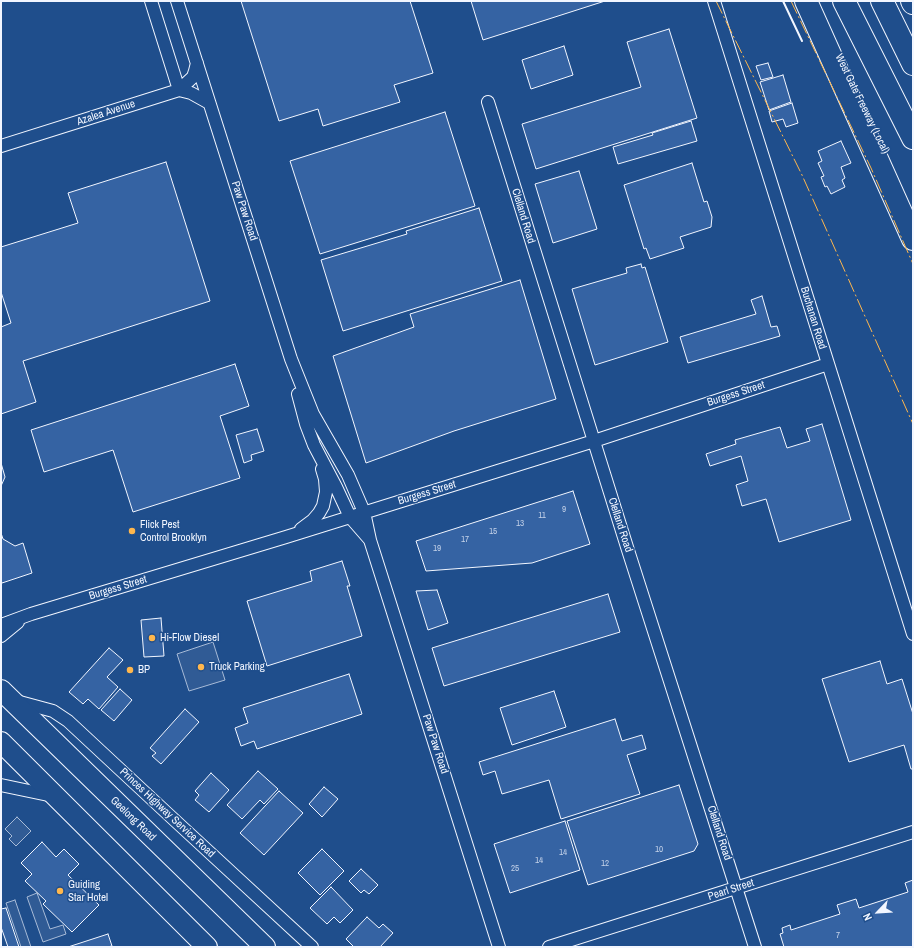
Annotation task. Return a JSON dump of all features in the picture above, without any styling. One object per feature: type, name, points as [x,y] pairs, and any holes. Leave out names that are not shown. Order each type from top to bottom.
[{"type":"highway","points":[[806,1],[913,239]]},
{"type":"highway","name":"West Gate Freeway (Local)","points":[[811,1],[913,208]]},
{"type":"highway","points":[[844,1],[913,138]]},
{"type":"highway","points":[[882,1],[913,64]]},
{"type":"highway","name":"Geelong Road","points":[[5,694],[265,947]]},
{"type":"highway","points":[[1,742],[207,947]]},
{"type":"street","points":[[151,1],[179,90]]},
{"type":"street","name":"Paw Paw Road","points":[[177,1],[290,359],[302,411],[314,445],[330,474],[350,517],[370,540]]},
{"type":"street","name":"Buchanan Road","points":[[714,1],[913,634]]},
{"type":"street","points":[[179,90],[193,77],[197,63]]},
{"type":"street","points":[[179,90],[191,93],[209,103]]},
{"type":"street","name":"Azalea Avenue","points":[[1,146],[179,90]]},
{"type":"street","name":"Clelland Road","points":[[488,102],[755,947]]},
{"type":"street","name":"Paw Paw Road","points":[[290,359],[313,414],[348,476],[364,512],[370,540],[499,947]]},
{"type":"street","name":"Burgess Street","points":[[1,625],[594,441],[828,364]]},
{"type":"street","points":[[286,537],[301,530],[309,524],[319,513],[324,502],[326,492],[325,479],[314,445]]},
{"type":"street","points":[[1,617],[26,616]]},
{"type":"street","name":"Burgess Street","points":[[1,636],[26,616]]},
{"type":"street","name":"Princes Highway Service Road","points":[[5,694],[38,708],[53,711],[63,716],[312,947]]},
{"type":"street","points":[[1,785],[55,796]]},
{"type":"street","name":"Pearl Street","points":[[548,947],[913,832]]},
{"type":"shaded area","name":"Truck Parking","points":[[213,642],[225,680],[189,691],[177,654]]},
{"type":"shaded area","points":[[17,817],[31,831],[16,846],[9,839],[12,836],[5,829]]},
{"type":"shaded area","points":[[37,893],[50,929],[63,925],[66,934],[43,942],[27,897]]},
{"type":"shaded area","points":[[15,900],[31,947],[21,947],[6,903]]},
{"type":"building","points":[[241,1],[410,1],[433,73],[394,85],[400,102],[323,126],[318,109],[279,121]]},
{"type":"building","points":[[471,1],[605,1],[483,40]]},
{"type":"building","points":[[669,29],[697,118],[536,169],[522,124],[641,87],[627,42]]},
{"type":"building","points":[[564,46],[573,75],[531,89],[522,60]]},
{"type":"building","points":[[768,63],[773,77],[761,80],[756,66]]},
{"type":"building","points":[[783,75],[791,102],[769,110],[760,82]]},
{"type":"building","points":[[792,103],[798,123],[786,127],[783,119],[772,122],[769,111]]},
{"type":"building","points":[[445,112],[475,206],[320,254],[290,161]]},
{"type":"building","points":[[691,121],[697,141],[618,164],[613,147],[653,135],[652,133]]},
{"type":"building","points":[[841,141],[851,163],[841,167],[845,178],[842,180],[845,187],[831,194],[827,186],[825,187],[821,177],[824,176],[818,163],[822,161],[818,151]]},
{"type":"building","points":[[166,162],[210,301],[23,361],[36,402],[1,414],[1,327],[11,323],[1,292],[1,247],[78,223],[68,193]]},
{"type":"building","points":[[692,163],[704,202],[707,201],[712,217],[711,227],[680,237],[684,248],[650,259],[646,248],[644,249],[624,185]]},
{"type":"building","points":[[579,171],[597,229],[553,243],[535,184]]},
{"type":"building","points":[[479,208],[502,281],[343,331],[321,260],[407,234],[406,231]]},
{"type":"building","points":[[641,264],[642,268],[645,267],[668,342],[595,365],[572,289],[627,273],[626,268]]},
{"type":"building","points":[[520,280],[556,399],[454,431],[366,463],[333,356],[414,327],[410,314]]},
{"type":"building","points":[[762,296],[771,327],[777,326],[780,336],[688,363],[680,337],[756,314],[751,300]]},
{"type":"building","points":[[235,364],[249,406],[220,416],[240,478],[133,512],[113,450],[44,472],[31,430]]},
{"type":"building","points":[[822,424],[851,520],[779,542],[766,499],[742,506],[736,485],[748,481],[741,456],[710,466],[706,454],[736,444],[735,440],[780,427],[787,448],[810,441],[806,429]]},
{"type":"building","points":[[257,429],[264,451],[251,455],[252,460],[244,463],[236,435]]},
{"type":"building","points":[[1,463],[5,477],[1,486]]},
{"type":"building","points":[[573,491],[590,544],[532,563],[426,571],[416,541]]},
{"type":"building","points":[[1,533],[3,539],[15,546],[23,543],[32,573],[2,583]]},
{"type":"building","points":[[342,561],[350,586],[347,586],[362,636],[267,666],[247,601],[312,581],[310,571]]},
{"type":"building","points":[[437,590],[448,623],[428,630],[416,591]]},
{"type":"building","points":[[608,594],[620,632],[444,686],[432,648]]},
{"type":"building","name":"Hi-Flow Diesel","points":[[161,618],[164,656],[144,657],[141,620]]},
{"type":"building","points":[[109,648],[123,660],[107,677],[118,687],[99,709],[88,699],[83,704],[69,692]]},
{"type":"building","points":[[880,661],[887,684],[902,679],[913,714],[913,769],[911,769],[904,745],[849,762],[822,679]]},
{"type":"building","points":[[349,674],[362,714],[257,749],[254,741],[241,746],[235,728],[248,723],[243,708]]},
{"type":"building","points":[[120,689],[132,700],[114,721],[101,710]]},
{"type":"building","points":[[554,691],[566,727],[512,745],[500,708]]},
{"type":"building","points":[[185,709],[199,722],[161,764],[152,756],[156,753],[150,748]]},
{"type":"building","points":[[615,719],[622,741],[642,735],[646,749],[627,755],[640,794],[561,819],[549,780],[502,794],[495,771],[483,775],[479,762]]},
{"type":"building","points":[[258,771],[278,789],[264,804],[260,800],[242,819],[227,805]]},
{"type":"building","points":[[211,773],[229,790],[209,812],[195,800],[199,795],[195,791]]},
{"type":"building","points":[[679,785],[698,844],[694,851],[588,885],[567,821]]},
{"type":"building","points":[[324,787],[338,799],[322,817],[309,804]]},
{"type":"building","points":[[279,791],[303,813],[264,855],[240,833]]},
{"type":"building","points":[[565,821],[580,870],[510,893],[494,844]]},
{"type":"building","name":"Guiding Star Hotel","points":[[42,842],[56,857],[64,849],[79,864],[68,875],[99,905],[72,932],[43,904],[46,901],[25,881],[32,874],[21,863]]},
{"type":"building","points":[[322,849],[344,871],[320,895],[298,873]]},
{"type":"building","points":[[361,869],[378,885],[369,894],[364,890],[361,893],[349,881]]},
{"type":"building","points":[[913,880],[913,947],[784,947],[780,934],[783,933],[782,928],[790,925],[791,930],[840,914],[837,905],[856,899],[859,908],[908,892],[905,883]]},
{"type":"building","points":[[331,887],[353,910],[340,923],[334,917],[327,924],[310,908]]},
{"type":"building","points":[[6,908],[19,947],[8,947],[1,927],[1,909]]},
{"type":"building","points":[[367,917],[379,928],[383,924],[393,933],[380,947],[354,947],[346,939]]},
{"type":"building","points":[[108,934],[112,946],[68,947]]},
{"type":"wall","points":[[783,1],[802,41]]},
{"type":"power","points":[[716,1],[802,175],[913,424]]},
{"type":"power","points":[[791,1],[871,168],[913,264]]},
{"type":"place","name":"Flick Pest Control Brooklyn","points":[[132,531]]},
{"type":"place","name":"Hi-Flow Diesel","points":[[152,638]]},
{"type":"place","name":"Truck Parking","points":[[201,667]]},
{"type":"place","name":"BP","points":[[130,670]]},
{"type":"place","name":"Guiding Star Hotel","points":[[60,891]]}]
